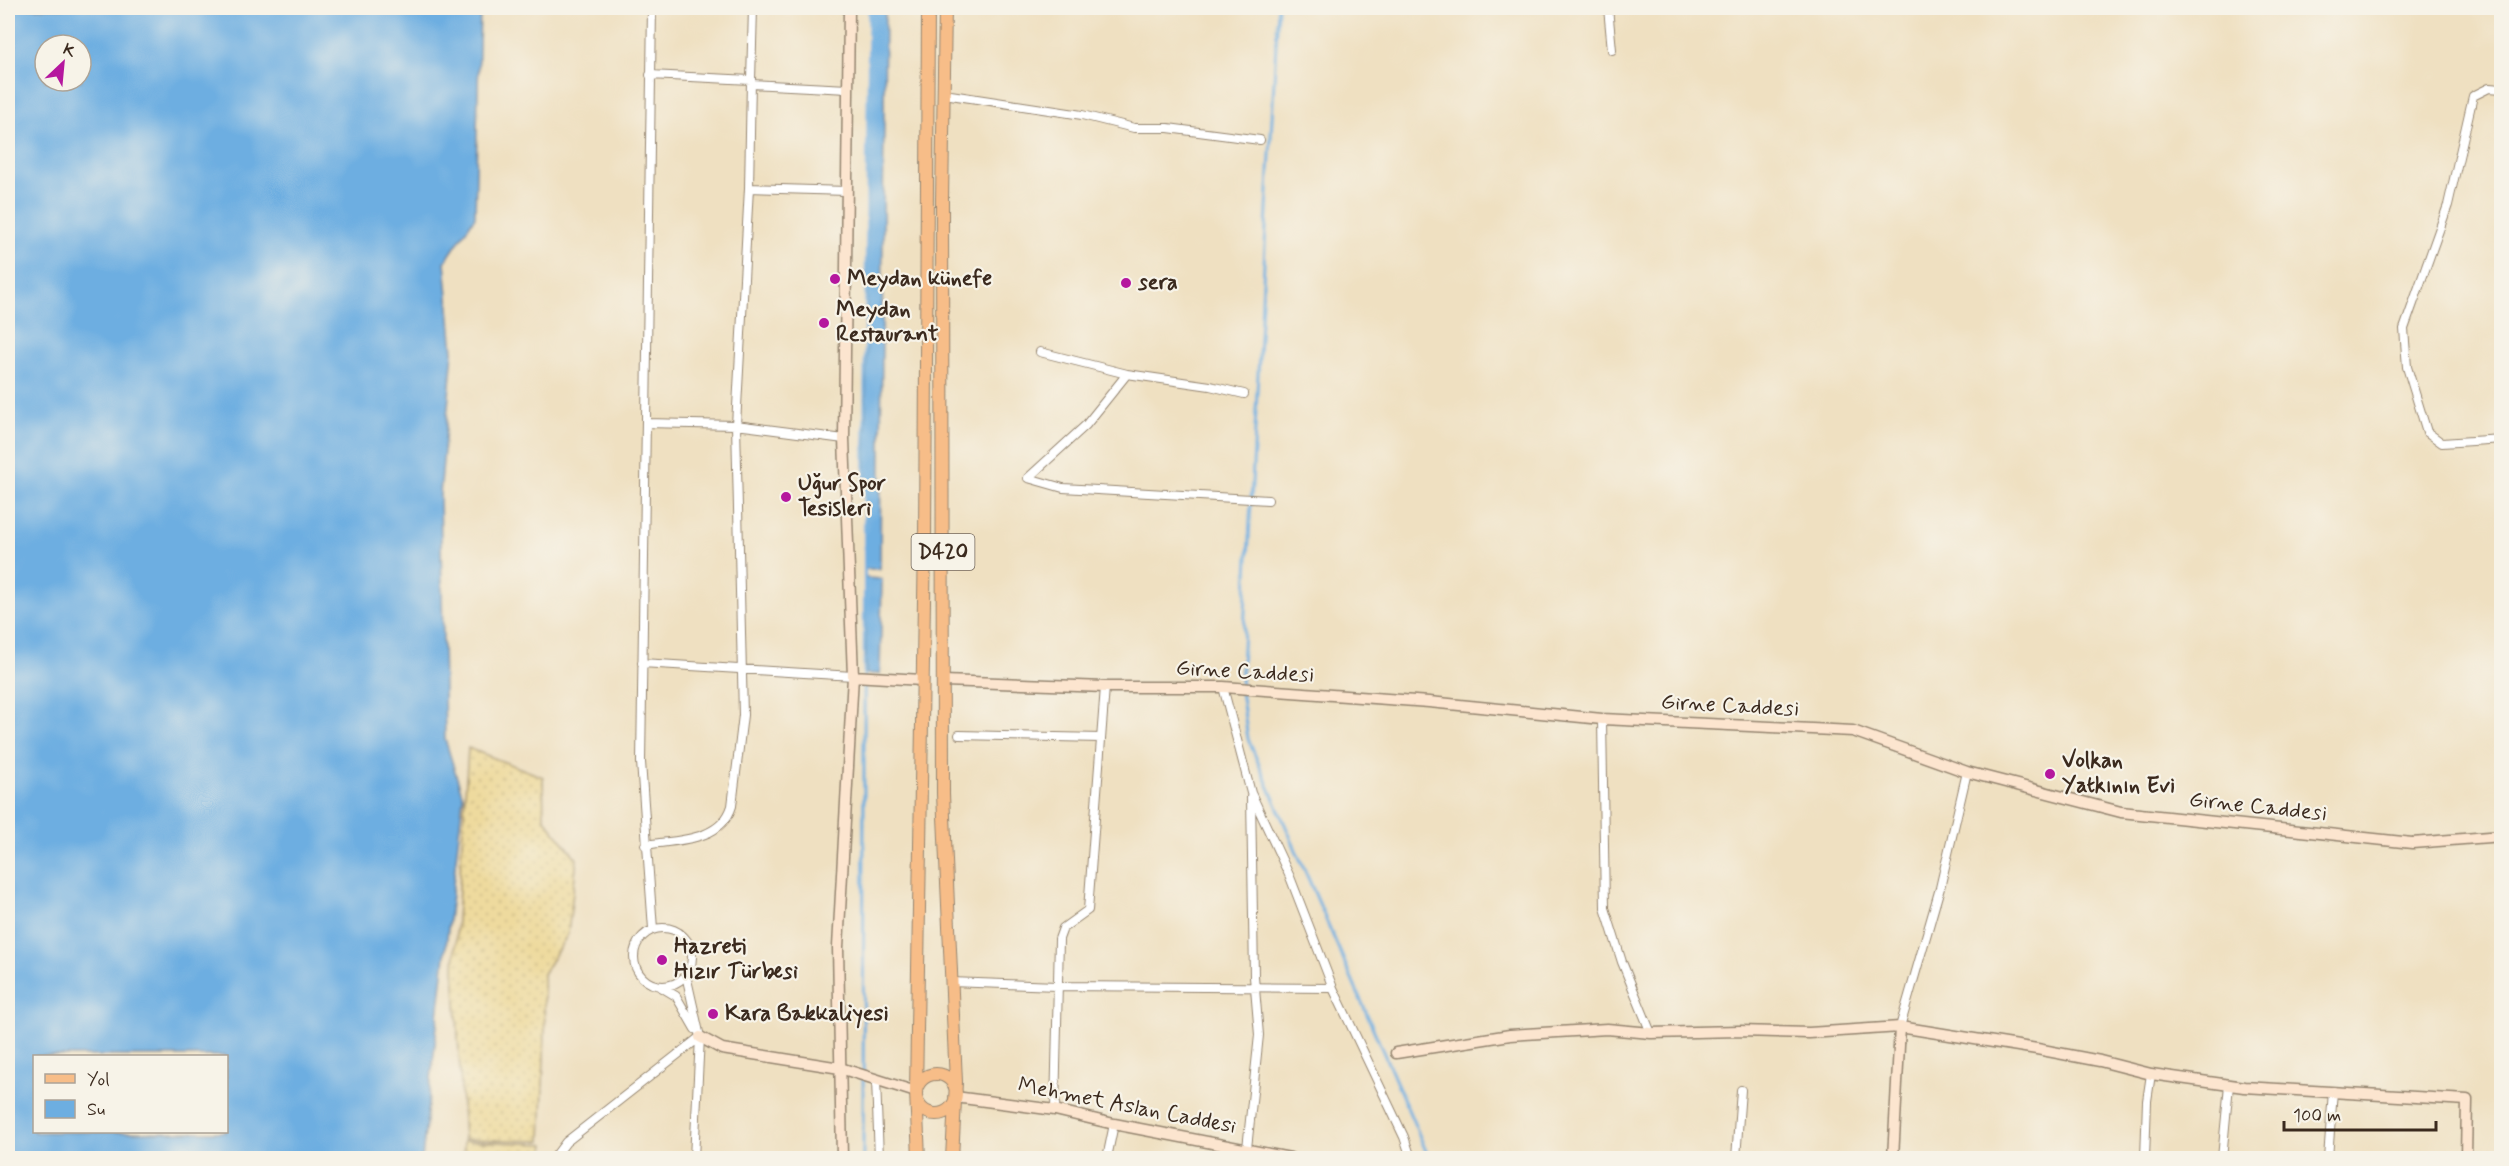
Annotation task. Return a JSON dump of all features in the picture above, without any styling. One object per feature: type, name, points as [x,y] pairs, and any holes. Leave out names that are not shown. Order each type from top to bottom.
[{"type":"main road","name":"D420","points":[[919,1158],[916,1092],[926,539],[928,8]]},
{"type":"main road","name":"D420","points":[[945,8],[943,794],[955,1096],[952,1158]]},
{"type":"main road","points":[[938,1074],[953,1084],[955,1096],[950,1107],[934,1114],[923,1109],[919,1104],[917,1086],[926,1077],[938,1074]]},
{"type":"street","points":[[652,8],[641,762],[645,845],[653,929]]},
{"type":"street","points":[[645,845],[706,834],[722,826],[730,815],[743,715],[736,425],[749,188],[753,8]]},
{"type":"street","points":[[842,1158],[838,947],[853,676],[844,439],[849,8]]},
{"type":"street","points":[[1608,8],[1612,50]]},
{"type":"street","points":[[650,75],[848,89]]},
{"type":"street","points":[[2502,89],[2489,88],[2473,96],[2448,205],[2404,329],[2407,367],[2427,432],[2442,444],[2502,439]]},
{"type":"street","points":[[944,94],[1083,115],[1134,128],[1168,128],[1260,140]]},
{"type":"street","points":[[749,188],[847,191]]},
{"type":"street","points":[[1040,352],[1127,374],[1210,386],[1244,394]]},
{"type":"street","points":[[1127,374],[1086,425],[1028,478],[1062,488],[1268,500]]},
{"type":"street","points":[[646,423],[736,425],[844,439]]},
{"type":"street","points":[[642,663],[922,680]]},
{"type":"street","name":"Girne Caddesi","points":[[944,681],[1105,687],[1223,687],[1429,702],[1602,719],[1853,731],[1967,772],[2121,812],[2412,843],[2502,836]]},
{"type":"street","points":[[1055,1110],[1057,986],[1061,930],[1088,910],[1105,687]]},
{"type":"street","points":[[1223,687],[1251,793],[1290,878],[1333,988],[1404,1137],[1411,1158]]},
{"type":"street","points":[[1602,719],[1605,908],[1622,962],[1651,1033]]},
{"type":"street","points":[[959,735],[1101,738]]},
{"type":"street","points":[[1893,1158],[1900,1027],[1940,888],[1967,772]]},
{"type":"street","points":[[1246,1154],[1259,1035],[1254,988],[1251,793]]},
{"type":"street","points":[[660,986],[679,981],[686,975],[692,957],[686,940],[671,929],[653,929],[637,942],[633,961],[642,978],[676,996],[700,1037],[722,1049],[840,1068],[916,1092]]},
{"type":"street","points":[[686,975],[700,1037],[694,1158]]},
{"type":"street","points":[[950,982],[1057,986],[1333,988]]},
{"type":"street","points":[[1396,1053],[1510,1035],[1607,1029],[1651,1033],[1809,1032],[1900,1027],[2100,1061],[2151,1074],[2229,1085],[2467,1100],[2466,1158]]},
{"type":"street","points":[[555,1158],[566,1142],[700,1037]]},
{"type":"street","points":[[2145,1158],[2147,1101],[2151,1074]]},
{"type":"street","points":[[876,1080],[879,1158]]},
{"type":"street","points":[[2222,1158],[2229,1085]]},
{"type":"street","points":[[1736,1158],[1741,1090]]},
{"type":"street","points":[[2328,1158],[2332,1091]]},
{"type":"street","name":"Mehmet Aslan Caddesi","points":[[955,1096],[1055,1110],[1246,1154],[1290,1158]]},
{"type":"street","points":[[1107,1158],[1114,1124]]},
{"type":"sand","points":[[468,748],[543,777],[544,818],[577,859],[568,934],[543,974],[545,1030],[541,1141],[464,1139],[454,968]]},
{"type":"sand","points":[[464,1141],[545,1144],[543,1158],[463,1158]]},
{"type":"water","points":[[8,8],[480,8],[475,217],[445,262],[453,352],[440,494],[445,739],[463,797],[422,1158],[8,1158]]},
{"type":"water","points":[[869,8],[885,8],[880,569],[865,569]]},
{"type":"water","points":[[865,578],[882,579],[880,674],[866,674]]},
{"type":"waterway","points":[[863,1158],[865,384],[869,8]]},
{"type":"waterway","points":[[1241,685],[1278,8]]},
{"type":"waterway","points":[[1241,691],[1248,739],[1429,1158]]},
{"type":"place","name":"Meydan künefe","points":[[835,279]]},
{"type":"place","name":"sera","points":[[1126,283]]},
{"type":"place","name":"Meydan Restaurant","points":[[824,323]]},
{"type":"place","name":"Uğur Spor Tesisleri","points":[[786,497]]},
{"type":"place","name":"Volkan Yatkının Evi","points":[[2050,774]]},
{"type":"place","name":"Hazreti Hızır Türbesi","points":[[662,960]]},
{"type":"place","name":"Kara Bakkaliyesi","points":[[713,1014]]}]
